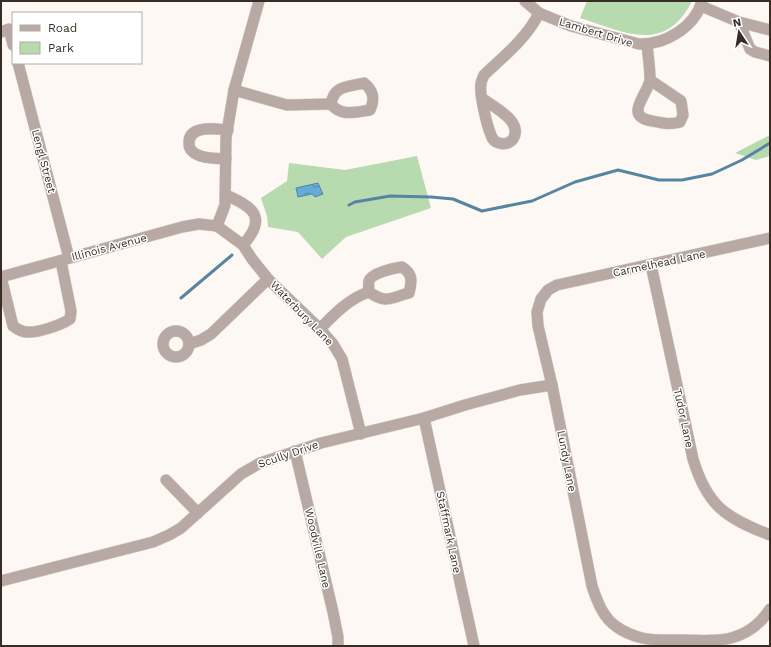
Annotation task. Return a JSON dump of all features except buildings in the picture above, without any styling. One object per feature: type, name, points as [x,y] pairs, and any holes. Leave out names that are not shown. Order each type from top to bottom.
[{"type":"street","points":[[217,226],[225,205],[228,130],[234,90],[258,1]]},
{"type":"street","name":"Lambert Drive","points":[[525,1],[539,14],[571,26],[639,44],[647,44],[663,40],[681,31],[694,18],[702,4]]},
{"type":"street","points":[[702,4],[739,22],[770,30]]},
{"type":"street","points":[[483,99],[481,83],[484,75],[526,34],[539,14]]},
{"type":"street","points":[[739,22],[750,49],[770,56]]},
{"type":"street","points":[[5,30],[12,43]]},
{"type":"street","points":[[647,44],[650,80],[637,111],[639,115],[647,120],[672,124],[680,122],[683,116],[681,101],[650,80]]},
{"type":"street","name":"Lengl Street","points":[[1,277],[13,326],[19,331],[28,332],[61,325],[70,319],[71,311],[65,259],[18,64]]},
{"type":"street","points":[[234,90],[288,105],[331,104]]},
{"type":"street","points":[[226,159],[200,156],[189,148],[188,142],[194,132],[202,129],[228,130]]},
{"type":"street","points":[[226,195],[250,207],[256,219],[255,229],[243,245]]},
{"type":"street","name":"Illinois Avenue","points":[[1,277],[182,227],[199,224],[217,226]]},
{"type":"street","name":"Waterbury Lane","points":[[217,226],[243,245],[268,279],[320,329],[333,344],[342,359],[361,434]]},
{"type":"street","name":"Carmelhead Lane","points":[[548,290],[556,285],[770,238]]},
{"type":"street","name":"Tudor Lane","points":[[651,265],[693,459],[698,475],[706,492],[716,505],[730,517],[744,525],[770,535]]},
{"type":"street","points":[[189,344],[201,340],[211,334],[268,279]]},
{"type":"street","name":"Lundy Lane","points":[[548,290],[541,300],[537,312],[538,326],[552,385],[592,586],[596,600],[609,621],[617,628],[644,639],[717,640],[731,638],[745,633],[765,617],[770,609]]},
{"type":"street","points":[[320,329],[335,313],[359,295],[369,292]]},
{"type":"street","name":"Scully Drive","points":[[1,581],[153,542],[169,535],[181,528],[241,474],[260,462],[321,443],[424,418],[520,390],[552,385]]},
{"type":"street","name":"Staffmark Lane","points":[[424,418],[474,646]]},
{"type":"street","name":"Woodville Lane","points":[[295,451],[333,612],[338,637],[338,646]]},
{"type":"street","points":[[166,480],[198,512]]},
{"type":"green space","points":[[587,1],[692,1],[681,18],[669,28],[656,34],[642,35],[612,29],[580,18]]},
{"type":"green space","points":[[770,135],[770,156],[756,160],[735,153]]},
{"type":"green space","points":[[417,156],[431,208],[346,237],[322,259],[298,232],[268,227],[267,216],[261,198],[287,181],[289,163],[345,170]]},
{"type":"water","points":[[318,183],[323,194],[315,197],[312,194],[298,197],[296,188]]},
{"type":"waterway","points":[[349,205],[355,202],[390,196],[431,197],[453,199],[482,211],[532,201],[575,182],[618,170],[659,180],[682,180],[712,174],[742,160],[770,143]]},
{"type":"waterway","points":[[181,298],[232,255]]}]
